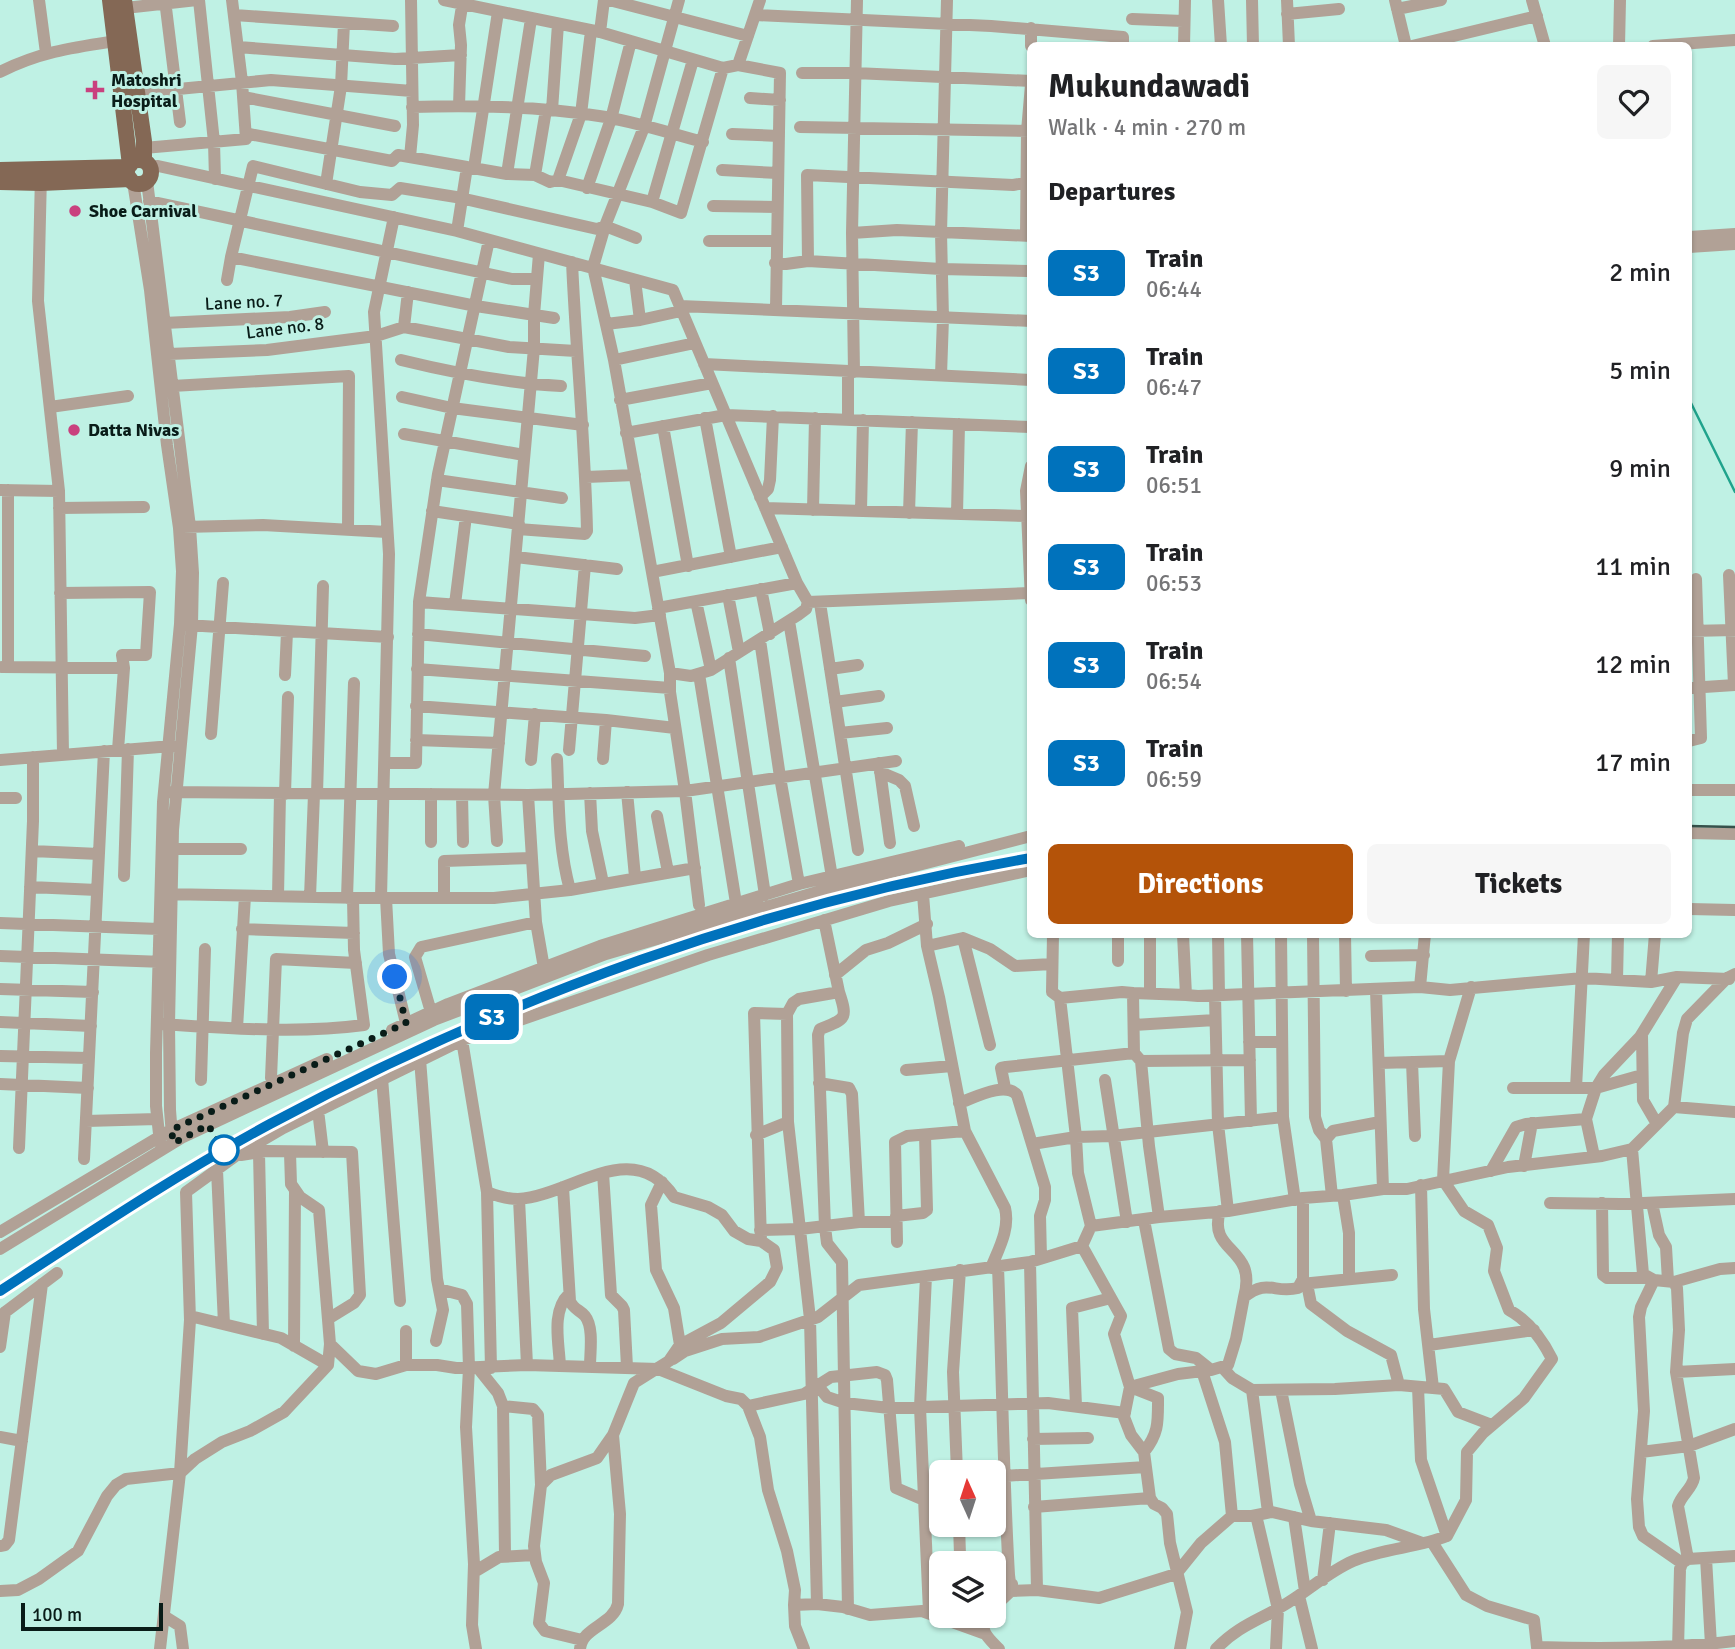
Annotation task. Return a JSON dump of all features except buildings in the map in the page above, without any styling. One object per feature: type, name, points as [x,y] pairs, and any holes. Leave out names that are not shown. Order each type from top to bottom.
[{"type":"main road","points":[[120,3],[138,169]]},
{"type":"main road","points":[[122,40],[137,93],[138,169]]},
{"type":"main road","points":[[0,182],[41,176],[138,169]]},
{"type":"main road","points":[[0,170],[41,176]]},
{"type":"street","points":[[38,0],[46,53]]},
{"type":"street","points":[[120,3],[198,0],[214,142],[215,179]]},
{"type":"street","points":[[232,0],[246,139]]},
{"type":"street","points":[[410,157],[413,125],[411,0]]},
{"type":"street","points":[[444,0],[596,32],[723,68],[738,65],[780,73],[776,309]]},
{"type":"street","points":[[558,180],[581,114],[596,32],[607,0],[748,36]]},
{"type":"street","points":[[679,0],[644,127],[593,267],[614,360],[670,673],[699,905]]},
{"type":"street","points":[[738,65],[760,0]]},
{"type":"street","points":[[848,420],[854,314],[852,233],[857,0]]},
{"type":"street","points":[[941,375],[941,233],[947,0]]},
{"type":"street","points":[[1184,42],[1185,0]]},
{"type":"street","points":[[1219,0],[1221,42]]},
{"type":"street","points":[[1252,0],[1253,42]]},
{"type":"street","points":[[1287,0],[1289,42]]},
{"type":"street","points":[[1405,42],[1396,4],[1441,0]]},
{"type":"street","points":[[1532,0],[1544,42]]},
{"type":"street","points":[[1619,42],[1620,0]]},
{"type":"street","points":[[165,2],[180,122]]},
{"type":"street","points":[[460,106],[459,25],[462,2]]},
{"type":"street","points":[[1287,14],[1339,9]]},
{"type":"street","points":[[457,231],[484,106],[498,12]]},
{"type":"street","points":[[234,15],[393,26]]},
{"type":"street","points":[[755,15],[1031,28],[1123,37],[1123,42]]},
{"type":"street","points":[[1429,42],[1536,16]]},
{"type":"street","points":[[508,174],[531,19]]},
{"type":"street","points":[[1132,19],[1183,21]]},
{"type":"street","points":[[326,184],[341,86],[344,23]]},
{"type":"street","points":[[535,175],[549,110],[558,24]]},
{"type":"street","points":[[1031,28],[1031,42]]},
{"type":"street","points":[[0,72],[27,58],[46,53],[122,40]]},
{"type":"street","points":[[1692,43],[1735,40]]},
{"type":"street","points":[[587,188],[611,118],[631,41]]},
{"type":"street","points":[[238,47],[411,58],[461,55]]},
{"type":"street","points":[[652,202],[693,60]]},
{"type":"street","points":[[246,139],[249,134],[392,161],[398,155],[508,174],[535,175],[550,182],[558,180],[652,202],[681,213],[723,68]]},
{"type":"street","points":[[802,73],[855,73],[1027,83]]},
{"type":"street","points":[[137,93],[271,80],[412,91]]},
{"type":"street","points":[[243,97],[395,126]]},
{"type":"street","points":[[750,98],[780,100]]},
{"type":"street","points":[[412,107],[484,106],[549,110],[611,118],[703,142]]},
{"type":"street","points":[[800,127],[1027,131]]},
{"type":"street","points":[[732,134],[779,136]]},
{"type":"street","points":[[138,169],[214,142],[246,139]]},
{"type":"street","points":[[138,169],[158,166],[457,231],[673,290],[797,583],[814,602],[830,670],[858,850]]},
{"type":"street","points":[[227,280],[253,166],[376,194],[392,195],[400,188],[462,198],[597,229],[606,226],[636,239]]},
{"type":"street","points":[[138,169],[149,201],[167,445],[193,573],[169,792],[158,1119],[161,1151]]},
{"type":"street","points":[[138,169],[154,282],[169,354],[185,527]]},
{"type":"street","points":[[722,170],[778,173]]},
{"type":"street","points":[[808,261],[807,175],[1013,185],[1027,182]]},
{"type":"street","points":[[41,176],[38,301],[59,491],[63,754]]},
{"type":"street","points":[[149,201],[512,279],[537,279]]},
{"type":"street","points":[[713,206],[777,207]]},
{"type":"street","points":[[394,217],[374,312],[387,533],[384,898],[389,954],[406,1023]]},
{"type":"street","points":[[852,233],[897,230],[1027,236]]},
{"type":"street","points":[[1692,237],[1735,234]]},
{"type":"street","points":[[385,763],[415,763],[419,601],[437,480],[489,240]]},
{"type":"street","points":[[709,241],[776,241]]},
{"type":"street","points":[[1692,247],[1735,244]]},
{"type":"street","points":[[497,841],[494,795],[534,348],[539,254]]},
{"type":"street","points":[[231,257],[475,306],[554,318]]},
{"type":"street","points":[[775,263],[808,261],[1027,271]]},
{"type":"street","points":[[432,510],[518,526],[586,533],[586,477],[572,262]]},
{"type":"street","points":[[635,280],[640,320]]},
{"type":"street","points":[[408,292],[404,327],[468,340],[576,351]]},
{"type":"street","points":[[606,324],[640,320],[680,308],[776,309],[1027,321]]},
{"type":"street","name":"Lane no. 7","points":[[164,323],[290,317],[326,312]]},
{"type":"street","name":"Lane no. 8","points":[[169,354],[267,350],[376,336],[404,327]]},
{"type":"street","points":[[614,360],[695,344]]},
{"type":"street","points":[[401,360],[460,374],[561,386]]},
{"type":"street","points":[[704,364],[1027,380]]},
{"type":"street","points":[[172,386],[349,376],[348,529]]},
{"type":"street","points":[[620,400],[712,383]]},
{"type":"street","points":[[50,407],[128,396]]},
{"type":"street","points":[[402,397],[453,408],[583,425]]},
{"type":"street","points":[[626,433],[726,415],[1027,427]]},
{"type":"street","points":[[763,503],[770,485],[773,416]]},
{"type":"street","points":[[705,418],[731,557]]},
{"type":"street","points":[[813,510],[815,418]]},
{"type":"street","points":[[861,511],[863,420]]},
{"type":"street","points":[[909,513],[912,422]]},
{"type":"street","points":[[957,514],[959,424]]},
{"type":"street","points":[[663,426],[688,566]]},
{"type":"street","points":[[404,434],[524,455]]},
{"type":"street","points":[[586,477],[635,475]]},
{"type":"street","points":[[437,480],[562,498]]},
{"type":"street","points":[[59,491],[4,490],[4,667],[124,668]]},
{"type":"street","points":[[763,503],[813,510],[1027,516],[1027,491]]},
{"type":"street","points":[[59,508],[144,507]]},
{"type":"street","points":[[456,604],[466,516]]},
{"type":"street","points":[[185,527],[263,525],[387,533]]},
{"type":"street","points":[[652,572],[782,547]]},
{"type":"street","points":[[516,556],[617,569]]},
{"type":"street","points":[[569,750],[585,565]]},
{"type":"street","points":[[1694,687],[1734,685],[1734,630],[1729,575]]},
{"type":"street","points":[[1692,740],[1702,738],[1694,687],[1696,579]]},
{"type":"street","points":[[211,734],[223,583]]},
{"type":"street","points":[[419,601],[635,618],[696,601],[797,583]]},
{"type":"street","points":[[310,897],[323,586]]},
{"type":"street","points":[[761,589],[780,777],[799,884]]},
{"type":"street","points":[[60,593],[150,592],[146,655],[122,655],[124,876]]},
{"type":"street","points":[[670,673],[691,676],[705,672],[765,637],[814,602],[1027,593]]},
{"type":"street","points":[[728,595],[748,782],[765,895]]},
{"type":"street","points":[[696,601],[716,786],[736,904]]},
{"type":"street","points":[[789,621],[832,877]]},
{"type":"street","points":[[186,625],[388,637]]},
{"type":"street","points":[[1693,630],[1734,630]]},
{"type":"street","points":[[285,675],[287,632]]},
{"type":"street","points":[[418,634],[645,656]]},
{"type":"street","points":[[830,670],[858,666]]},
{"type":"street","points":[[417,669],[670,688]]},
{"type":"street","points":[[354,683],[350,898],[364,1025],[373,1040]]},
{"type":"street","points":[[835,702],[879,695]]},
{"type":"street","points":[[278,896],[288,697]]},
{"type":"street","points":[[416,706],[502,711],[675,728]]},
{"type":"street","points":[[531,761],[535,714]]},
{"type":"street","points":[[603,759],[606,720]]},
{"type":"street","points":[[840,733],[887,728]]},
{"type":"street","points":[[416,740],[499,743]]},
{"type":"street","points":[[0,760],[173,746]]},
{"type":"street","points":[[84,1159],[104,751]]},
{"type":"street","points":[[19,1147],[32,851],[33,757]]},
{"type":"street","points":[[557,759],[558,831],[570,890]]},
{"type":"street","points":[[169,792],[528,795],[685,791],[846,768],[880,768],[896,761]]},
{"type":"street","points":[[880,768],[905,786],[914,826]]},
{"type":"street","points":[[880,768],[890,843]]},
{"type":"street","points":[[1692,790],[1735,790]]},
{"type":"street","points":[[627,792],[635,877]]},
{"type":"street","points":[[590,793],[592,831],[603,883]]},
{"type":"street","points":[[431,794],[431,842]]},
{"type":"street","points":[[463,794],[463,842]]},
{"type":"street","points":[[528,795],[534,893],[544,968]]},
{"type":"street","points":[[0,798],[16,798]]},
{"type":"street","points":[[657,816],[668,872]]},
{"type":"street","points":[[0,1249],[161,1151],[172,1136],[431,1012],[600,946],[799,884],[1027,830]]},
{"type":"street","points":[[1692,833],[1735,834]]},
{"type":"street","points":[[0,1232],[159,1136],[172,1136],[434,1020],[606,954],[841,886],[1027,837]]},
{"type":"street","points":[[167,849],[240,849]]},
{"type":"street","points":[[32,851],[99,855]]},
{"type":"street","points":[[444,898],[443,861],[531,858]]},
{"type":"street","points":[[166,894],[494,898],[570,890],[695,868]]},
{"type":"street","points":[[160,1649],[180,1473],[190,1315],[186,1192],[237,1155],[283,1128],[462,1040],[708,954],[923,894],[1027,871]]},
{"type":"street","points":[[30,887],[97,890]]},
{"type":"street","points":[[164,962],[159,929],[166,894]]},
{"type":"street","points":[[923,894],[927,946],[965,1131],[1005,1208],[1007,1218],[995,1267],[1004,1405],[1004,1460]]},
{"type":"street","points":[[237,1028],[245,896]]},
{"type":"street","points":[[1692,909],[1735,911]]},
{"type":"street","points":[[824,920],[839,992],[846,1011],[841,1021],[820,1028],[818,1035],[825,1227],[827,1243],[842,1262],[848,1609]]},
{"type":"street","points":[[431,1012],[415,957],[421,947],[537,922]]},
{"type":"street","points":[[0,923],[159,929]]},
{"type":"street","points":[[835,975],[866,950],[888,943],[927,924]]},
{"type":"street","points":[[242,929],[354,933]]},
{"type":"street","points":[[927,946],[962,938],[990,949],[1015,966],[1052,964]]},
{"type":"street","points":[[962,938],[990,1045]]},
{"type":"street","points":[[1053,938],[1052,992],[1060,998],[1122,992],[1217,996],[1420,987],[1450,990],[1583,978],[1651,982],[1677,977],[1732,977]]},
{"type":"street","points":[[1118,938],[1118,961]]},
{"type":"street","points":[[1150,938],[1150,993]]},
{"type":"street","points":[[1184,938],[1186,995]]},
{"type":"street","points":[[1130,1387],[1178,1374],[1228,1365],[1232,1358],[1247,1284],[1247,1271],[1219,1236],[1217,1222],[1224,1211],[1217,1124],[1215,1020],[1218,938]]},
{"type":"street","points":[[1247,938],[1251,1121]]},
{"type":"street","points":[[1281,938],[1283,1117],[1299,1199],[1303,1284],[1311,1304],[1347,1331],[1391,1355],[1399,1385]]},
{"type":"street","points":[[1313,938],[1315,1117],[1316,1124],[1326,1139],[1349,1233],[1349,1279]]},
{"type":"street","points":[[1345,938],[1346,992]]},
{"type":"street","points":[[1420,987],[1425,938]]},
{"type":"street","points":[[1576,1088],[1584,938]]},
{"type":"street","points":[[1617,980],[1618,938]]},
{"type":"street","points":[[1651,982],[1655,938]]},
{"type":"street","points":[[201,1080],[205,949]]},
{"type":"street","points":[[1371,956],[1424,955]]},
{"type":"street","points":[[0,956],[164,962]]},
{"type":"street","points":[[271,1078],[276,958],[356,963]]},
{"type":"street","points":[[1594,1156],[1586,1119],[1596,1088],[1604,1075],[1642,1035],[1677,977]]},
{"type":"street","points":[[1091,1226],[1382,1189],[1407,1189],[1492,1171],[1632,1149],[1674,1107],[1687,1019],[1732,977]]},
{"type":"street","points":[[1216,1649],[1234,1632],[1278,1609],[1352,1561],[1447,1536],[1466,1500],[1467,1452],[1492,1425],[1524,1398],[1552,1359],[1534,1330],[1520,1316],[1509,1310],[1500,1292],[1494,1271],[1497,1248],[1488,1225],[1464,1210],[1443,1180],[1449,1061],[1471,987]]},
{"type":"street","points":[[0,989],[93,992]]},
{"type":"street","points":[[1376,990],[1382,1189]]},
{"type":"street","points":[[817,1604],[815,1388],[788,1122],[787,1013],[799,999],[839,992]]},
{"type":"street","points":[[1133,993],[1134,1025],[1159,1217]]},
{"type":"street","points":[[541,1485],[551,1475],[597,1458],[613,1435],[634,1382],[685,1351],[722,1339],[759,1337],[818,1317],[859,1285],[995,1267],[1035,1260],[1082,1246],[1091,1226],[1078,1173],[1060,998]]},
{"type":"street","points":[[669,1361],[680,1345],[721,1323],[770,1282],[777,1268],[774,1250],[761,1236],[754,1013],[787,1013]]},
{"type":"street","points":[[1134,1025],[1215,1020]]},
{"type":"street","points":[[0,1022],[91,1026]]},
{"type":"street","points":[[163,1024],[172,1136]]},
{"type":"street","points":[[163,1024],[272,1030],[340,1029],[364,1025]]},
{"type":"street","points":[[1642,1035],[1643,1100],[1657,1124]]},
{"type":"street","points":[[462,1040],[486,1192],[479,1368],[467,1427],[474,1572],[472,1625],[476,1649]]},
{"type":"street","points":[[1249,1042],[1282,1042]]},
{"type":"street","points":[[0,1056],[89,1058]]},
{"type":"street","points":[[1005,1088],[1002,1068],[1066,1060],[1138,1057],[1250,1060]]},
{"type":"street","points":[[420,1059],[443,1310],[436,1341]]},
{"type":"street","points":[[1379,1063],[1449,1061]]},
{"type":"street","points":[[1412,1062],[1415,1136]]},
{"type":"street","points":[[906,1070],[952,1066]]},
{"type":"street","points":[[1513,1088],[1596,1088],[1642,1075]]},
{"type":"street","points":[[382,1078],[400,1301]]},
{"type":"street","points":[[1105,1080],[1127,1222]]},
{"type":"street","points":[[819,1083],[845,1086],[852,1094],[859,1222]]},
{"type":"street","points":[[0,1084],[88,1088]]},
{"type":"street","points":[[959,1103],[1005,1088],[1014,1090],[1045,1194],[1035,1260],[1032,1404],[1037,1590]]},
{"type":"street","points":[[1674,1107],[1735,1112]]},
{"type":"street","points":[[318,1110],[323,1152]]},
{"type":"street","points":[[1032,1144],[1076,1137],[1112,1136],[1283,1117]]},
{"type":"street","points":[[86,1121],[158,1119]]},
{"type":"street","points":[[1492,1171],[1513,1131],[1521,1125],[1586,1119]]},
{"type":"street","points":[[756,1135],[788,1122]]},
{"type":"street","points":[[1326,1139],[1333,1131],[1380,1122]]},
{"type":"street","points":[[1524,1166],[1532,1123]]},
{"type":"street","points":[[897,1242],[895,1142],[907,1136],[965,1131]]},
{"type":"street","points":[[486,1192],[519,1199],[627,1168],[652,1175],[662,1182],[674,1197],[708,1207],[722,1215],[734,1231],[748,1239],[800,1229],[896,1219],[923,1213],[927,1210],[925,1135]]},
{"type":"street","points":[[1632,1149],[1643,1274],[1651,1279]]},
{"type":"street","points":[[237,1155],[266,1151],[352,1152],[360,1295],[354,1303],[328,1319]]},
{"type":"street","points":[[259,1153],[263,1334]]},
{"type":"street","points":[[0,1591],[18,1590],[39,1579],[78,1551],[107,1496],[116,1485],[127,1479],[180,1473],[195,1459],[222,1442],[250,1431],[284,1412],[328,1365],[330,1344],[319,1210],[300,1197],[291,1184],[290,1153]]},
{"type":"street","points":[[217,1170],[224,1324]]},
{"type":"street","points":[[603,1173],[611,1295],[624,1310],[627,1367]]},
{"type":"street","points":[[662,1182],[651,1205],[656,1270],[674,1308],[680,1345]]},
{"type":"street","points":[[1421,1185],[1424,1309],[1433,1388]]},
{"type":"street","points":[[563,1187],[569,1294],[572,1307],[582,1313],[589,1323],[590,1366]]},
{"type":"street","points":[[295,1190],[295,1346]]},
{"type":"street","points":[[519,1199],[527,1365]]},
{"type":"street","points":[[1550,1203],[1652,1203],[1735,1199]]},
{"type":"street","points":[[1602,1203],[1603,1275],[1607,1278],[1671,1282],[1720,1269],[1735,1268]]},
{"type":"street","points":[[1652,1203],[1659,1235],[1666,1247],[1671,1282],[1677,1288],[1679,1329],[1676,1372],[1694,1478],[1678,1506],[1685,1561],[1678,1648]]},
{"type":"street","points":[[1144,1220],[1169,1349],[1175,1354],[1196,1358],[1211,1370],[1252,1390],[1399,1385],[1444,1389],[1458,1412],[1492,1425]]},
{"type":"street","points":[[1082,1246],[1121,1316],[1114,1334],[1130,1387],[1125,1413],[1131,1435],[1144,1452],[1150,1498],[1167,1514],[1176,1574],[1187,1612],[1180,1649]]},
{"type":"street","points":[[957,1460],[953,1372],[960,1270]]},
{"type":"street","points":[[0,1347],[2,1314],[57,1273]]},
{"type":"street","points":[[1244,1297],[1255,1288],[1267,1286],[1288,1291],[1303,1284],[1392,1275]]},
{"type":"street","points":[[794,1605],[817,1604],[870,1615],[915,1610],[929,1612],[920,1407],[926,1276]]},
{"type":"street","points":[[1651,1279],[1639,1317],[1644,1411],[1637,1499],[1639,1527],[1643,1536],[1685,1561],[1735,1556]]},
{"type":"street","points":[[0,1546],[9,1540],[42,1284]]},
{"type":"street","points":[[439,1289],[462,1295],[466,1299],[479,1368],[498,1393],[503,1406],[505,1555]]},
{"type":"street","points":[[560,1366],[558,1311],[562,1300],[569,1294]]},
{"type":"street","points":[[1076,1406],[1072,1308],[1111,1298]]},
{"type":"street","points":[[190,1315],[281,1338],[328,1365]]},
{"type":"street","points":[[1429,1345],[1534,1330]]},
{"type":"street","points":[[406,1331],[406,1365]]},
{"type":"street","points":[[330,1344],[358,1371],[376,1374],[406,1365],[658,1369],[726,1396],[741,1399],[748,1406],[760,1437],[768,1490],[787,1551],[795,1590],[795,1626],[804,1649]]},
{"type":"street","points":[[1676,1372],[1735,1369]]},
{"type":"street","points":[[1211,1370],[1225,1442],[1232,1516]]},
{"type":"street","points":[[748,1406],[815,1388],[827,1379],[844,1375],[877,1372],[885,1375],[896,1488],[929,1500]]},
{"type":"street","points":[[1130,1387],[1158,1398],[1158,1421],[1154,1439],[1144,1452]]},
{"type":"street","points":[[1418,1387],[1421,1460],[1447,1536]]},
{"type":"street","points":[[815,1388],[845,1403],[889,1408],[1048,1403],[1125,1413]]},
{"type":"street","points":[[1252,1390],[1262,1514],[1278,1609],[1276,1649]]},
{"type":"street","points":[[1281,1390],[1300,1484],[1311,1521]]},
{"type":"street","points":[[503,1406],[533,1409],[538,1415],[541,1485],[534,1555],[544,1583],[539,1618],[541,1626],[545,1631],[581,1644],[614,1614],[618,1604],[620,1514],[613,1435]]},
{"type":"street","points":[[1641,1452],[1689,1446],[1735,1429]]},
{"type":"street","points":[[0,1437],[22,1440]]},
{"type":"street","points":[[1033,1439],[1088,1438]]},
{"type":"street","points":[[1006,1476],[1146,1467]]},
{"type":"street","points":[[1034,1507],[1150,1498]]},
{"type":"street","points":[[1006,1586],[1099,1598],[1176,1574],[1201,1543],[1232,1516],[1262,1514],[1386,1530],[1427,1543],[1466,1595],[1487,1606],[1534,1620],[1537,1647],[1678,1648],[1706,1647],[1735,1641]]},
{"type":"street","points":[[1294,1517],[1302,1593],[1312,1649]]},
{"type":"street","points":[[1323,1580],[1330,1523]]},
{"type":"street","points":[[1004,1537],[1012,1587]]},
{"type":"street","points":[[474,1572],[505,1555],[534,1555]]},
{"type":"street","points":[[1706,1558],[1706,1647]]},
{"type":"street","points":[[1006,1593],[1012,1587]]},
{"type":"street","points":[[164,1616],[180,1626],[183,1649]]},
{"type":"street","points":[[970,1628],[983,1633],[999,1649]]},
{"type":"street","points":[[982,1628],[983,1633]]},
{"type":"waterway","points":[[1692,405],[1735,492]]},
{"type":"railway","points":[[1692,826],[1735,827]]},
{"type":"railway","points":[[0,1291],[138,1202],[269,1124],[353,1081],[565,986],[834,899],[1027,859]]},
{"type":"train","name":"S3","points":[[0,1291],[138,1202],[269,1124],[353,1081],[565,986],[745,926],[834,900],[1027,859]]},
{"type":"place","name":"Matoshri Hospital","points":[[95,90]]},
{"type":"place","name":"Shoe Carnival","points":[[75,211]]},
{"type":"place","name":"Datta Nivas","points":[[74,430]]},
{"type":"route","points":[[224,1150],[208,1125],[174,1143],[171,1130],[406,1023],[395,977]]}]
